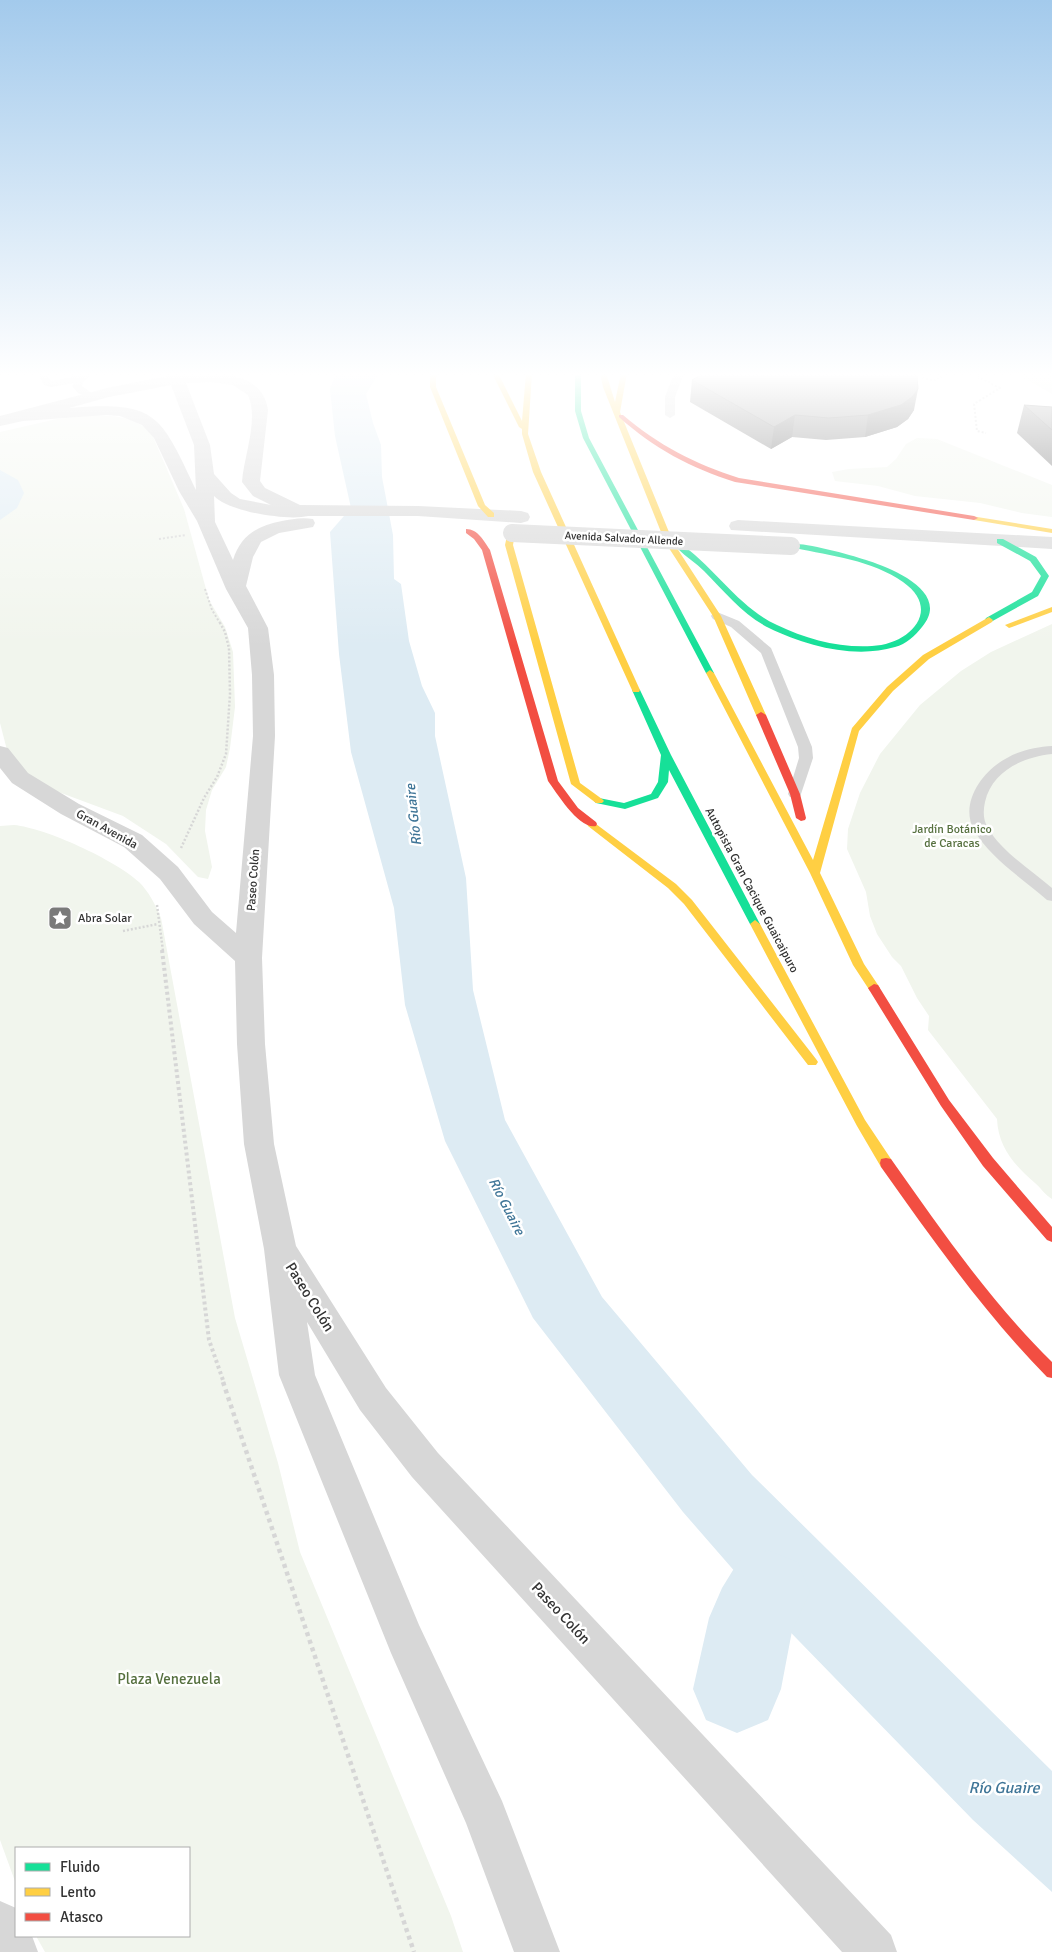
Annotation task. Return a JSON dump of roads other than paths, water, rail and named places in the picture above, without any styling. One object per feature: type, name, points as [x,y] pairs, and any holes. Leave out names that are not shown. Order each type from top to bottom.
[{"type":"main road","points":[[465,464],[482,506],[491,515]]},
{"type":"main road","name":"Autopista Gran Cacique Guaicaipuro","points":[[535,464],[666,755],[861,1123],[894,1177],[964,1271],[1025,1345],[1052,1372]]},
{"type":"main road","points":[[600,464],[815,873],[859,965],[945,1103],[988,1162],[1052,1236]]},
{"type":"main road","points":[[638,464],[670,542],[716,616],[774,744],[794,794],[811,847],[815,873]]},
{"type":"main road","points":[[692,464],[708,472],[738,480],[1052,531]]},
{"type":"main road","points":[[515,528],[509,545],[576,784],[592,799],[609,805],[625,807],[640,803],[654,797],[660,790],[666,755]]},
{"type":"main road","points":[[469,531],[486,550],[553,780],[574,810],[672,886],[688,902],[861,1123]]},
{"type":"main road","points":[[815,873],[855,730],[890,689],[926,657],[1036,594],[1042,585],[1045,576],[1043,559],[1000,541]]},
{"type":"main road","points":[[670,542],[693,555],[711,571],[739,604],[758,620],[806,639],[830,646],[870,649],[896,643],[910,636],[922,623],[926,612],[925,600],[915,589],[895,575],[874,565],[795,546]]},
{"type":"main road","points":[[939,664],[995,631],[1052,609]]},
{"type":"main road","points":[[841,778],[864,742]]},
{"type":"street","name":"Paseo Colón","points":[[175,464],[206,522],[236,589],[258,628],[263,674],[264,736],[248,958],[251,1044],[259,1144],[280,1249],[297,1375],[405,1639],[486,1817],[537,1952]]},
{"type":"street","points":[[204,464],[206,522]]},
{"type":"street","points":[[253,464],[252,482],[259,492],[305,517]]},
{"type":"street","points":[[205,475],[225,497],[234,503],[305,517]]},
{"type":"street","name":"Avenida Salvador Allende","points":[[236,589],[240,564],[253,537],[305,517],[413,518],[491,515],[515,528],[795,546],[1043,559]]},
{"type":"street","name":"Avenida Salvador Allende","points":[[413,518],[469,531],[515,528],[738,526],[1052,543]]},
{"type":"street","name":"Gran Avenida","points":[[0,753],[20,778],[70,809],[132,841],[169,873],[203,918],[248,958]]},
{"type":"street","name":"Paseo Colón","points":[[280,1249],[373,1399],[425,1465],[864,1945]]},
{"type":"street","points":[[0,1924],[15,1952]]},
{"type":"lane","points":[[716,616],[735,624],[767,651],[805,747],[806,758],[794,794]]},
{"type":"lane","points":[[1052,750],[1035,750],[999,767],[980,791],[976,809],[979,825],[1004,856],[1052,896]]},
{"type":"water","name":"Río Guaire","points":[[341,464],[382,464],[382,477],[393,535],[394,579],[401,584],[409,641],[422,686],[435,713],[435,736],[466,878],[473,990],[505,1120],[602,1297],[752,1475],[1052,1771],[1052,1892],[973,1820],[764,1605],[683,1512],[533,1318],[445,1141],[405,1005],[394,908],[351,752],[339,654],[330,532],[351,508]]},
{"type":"water","points":[[0,470],[18,480],[24,493],[17,508],[0,520]]},
{"type":"waterway","points":[[737,1689],[752,1618],[768,1592]]},
{"type":"place","name":"Abra Solar","points":[[60,918]]},
{"type":"park label","name":"Jardín Botánico de Caracas","points":[[952,836]]},
{"type":"park label","name":"Plaza Venezuela","points":[[169,1679]]}]
